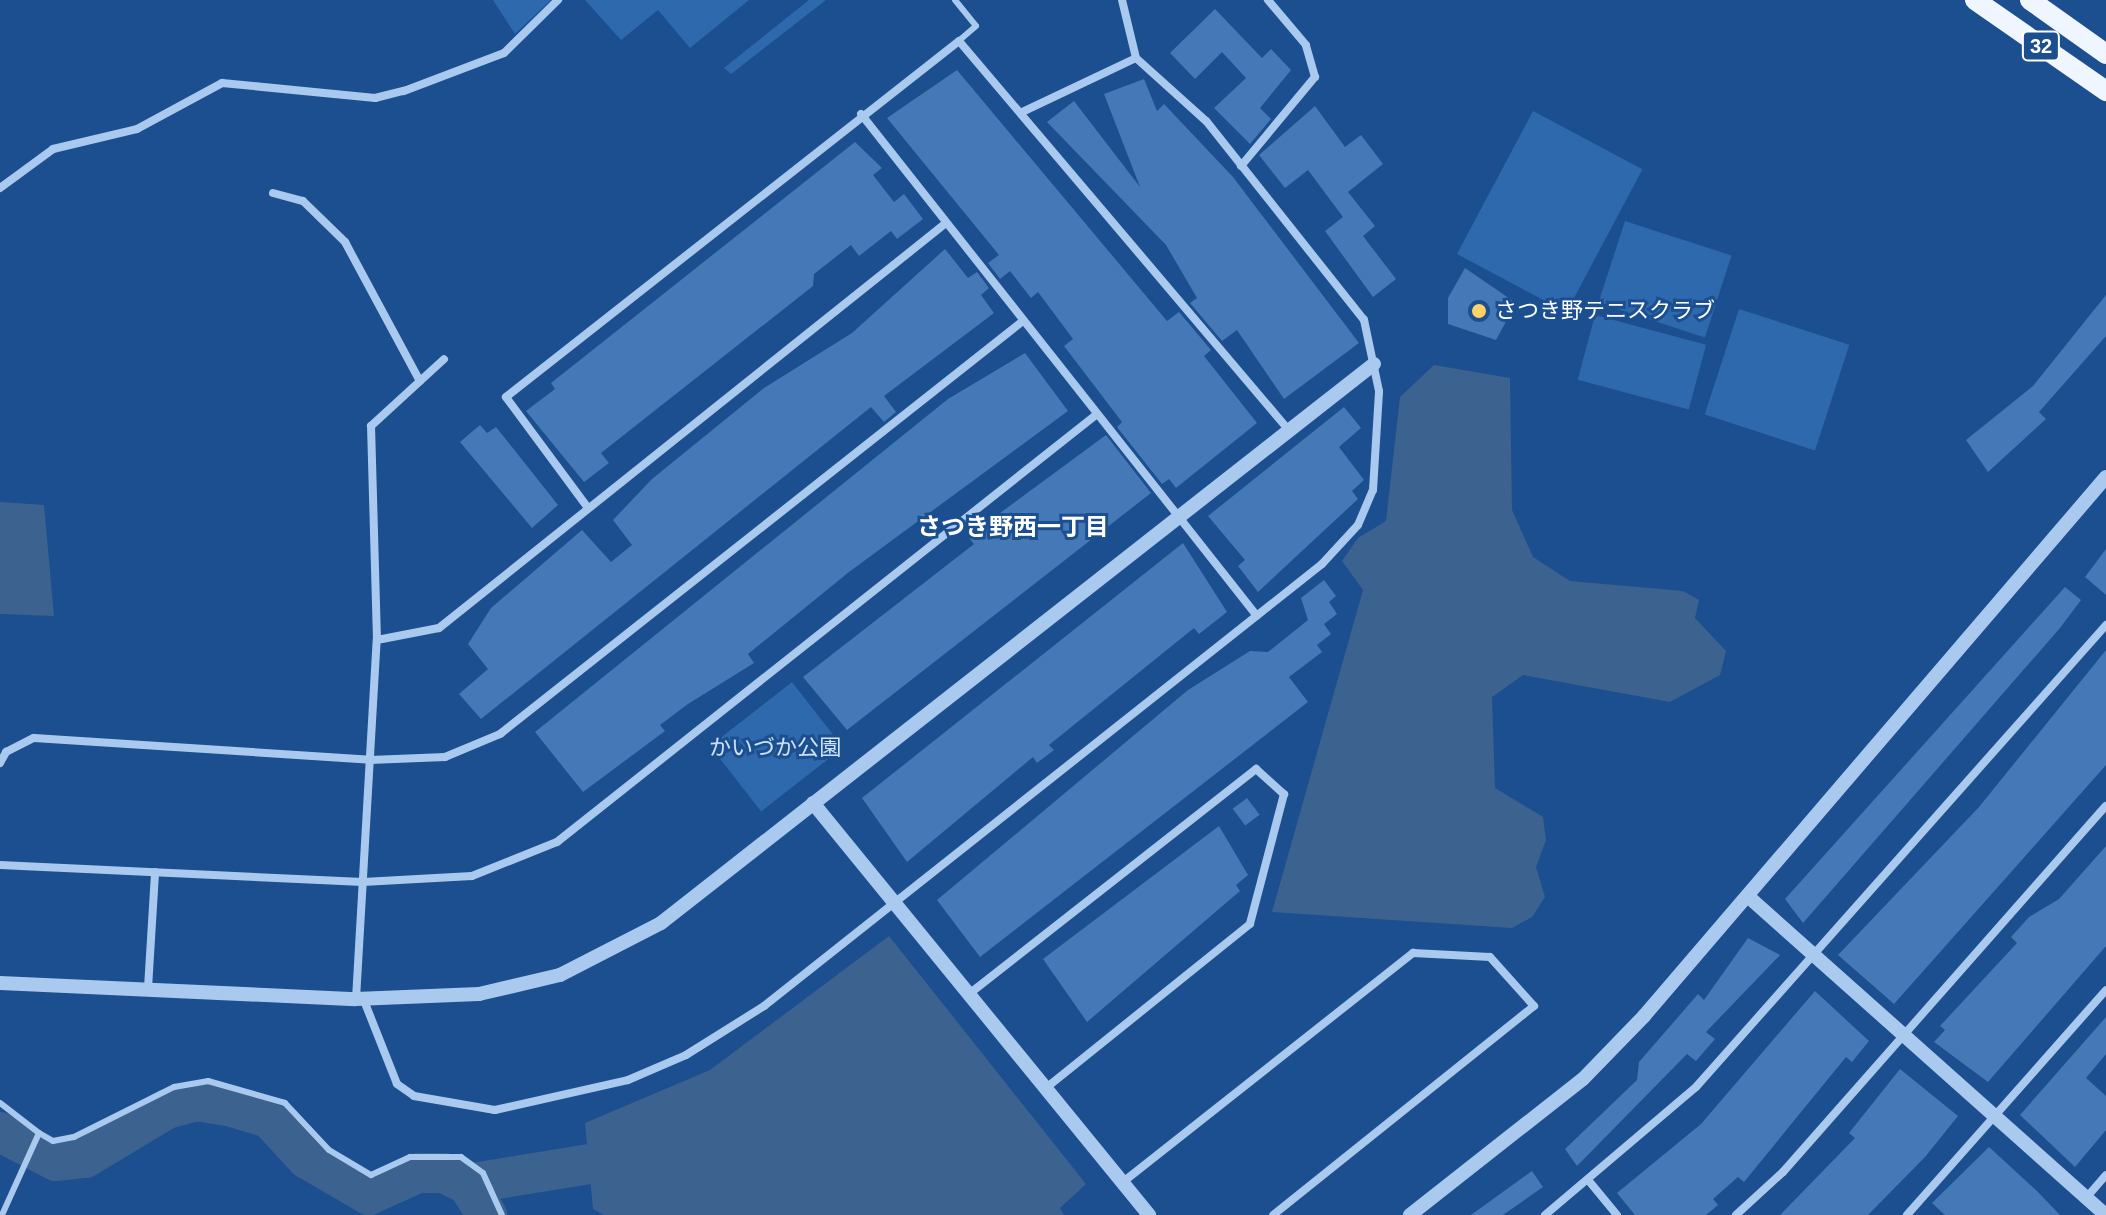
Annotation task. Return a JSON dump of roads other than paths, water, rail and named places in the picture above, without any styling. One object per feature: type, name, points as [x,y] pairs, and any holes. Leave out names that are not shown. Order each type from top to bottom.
[{"type":"main road","name":"32","points":[[1975,0],[2106,91]]},
{"type":"main road","name":"32","points":[[2030,0],[2106,54]]},
{"type":"street","points":[[0,188],[53,149],[137,129],[222,83],[375,98],[404,91],[504,53],[558,0]]},
{"type":"street","points":[[444,359],[371,426],[377,640],[359,998],[397,1084],[414,1096],[495,1110],[628,1080],[686,1055],[764,1006],[1257,616],[1358,525],[1373,490],[1374,364],[1364,320],[1241,166],[1136,58],[1122,0]]},
{"type":"street","points":[[1241,166],[1315,77],[1306,45],[1268,0]]},
{"type":"street","points":[[588,508],[506,397],[861,114],[959,41],[1287,428]]},
{"type":"street","points":[[1020,113],[1136,58]]},
{"type":"street","points":[[861,114],[1257,616]]},
{"type":"street","points":[[273,193],[303,201],[345,242],[420,381]]},
{"type":"street","points":[[377,640],[439,628],[946,223]]},
{"type":"street","points":[[0,763],[6,752],[34,738],[370,760],[445,757],[500,734],[1023,321]]},
{"type":"street","points":[[0,983],[359,998],[479,994],[560,975],[661,923],[1287,428],[1374,364]]},
{"type":"street","points":[[0,865],[363,882],[472,876],[557,842],[1097,414]]},
{"type":"street","points":[[1410,1215],[1583,1079],[1751,899],[2106,477]]},
{"type":"street","points":[[1545,1215],[1589,1181],[1696,1087],[2106,625]]},
{"type":"street","points":[[969,994],[1256,769],[1284,794],[1250,924],[1046,1088]]},
{"type":"street","points":[[813,803],[1149,1215]]},
{"type":"street","points":[[1736,1215],[1903,1036],[2106,806]]},
{"type":"street","points":[[148,988],[155,872]]},
{"type":"street","points":[[1751,899],[2106,1215]]},
{"type":"street","points":[[1123,1182],[1413,953],[1490,957],[1534,1006],[1273,1215]]},
{"type":"street","points":[[1908,1215],[2106,990]]},
{"type":"street","points":[[2086,1198],[2106,1175]]},
{"type":"street","points":[[1589,1181],[1617,1215]]},
{"type":"lane","points":[[955,0],[976,26],[959,41]]},
{"type":"lane","points":[[0,1103],[38,1136],[53,1141],[74,1137],[174,1087],[208,1081],[285,1103],[329,1150],[371,1175],[431,1154],[461,1157],[483,1173],[502,1215]]},
{"type":"lane","points":[[2,1215],[38,1136]]},
{"type":"waterway","points":[[0,1132],[56,1161],[85,1158],[167,1109],[196,1101],[229,1106],[269,1118],[307,1159],[369,1195],[418,1173],[444,1173],[467,1184],[487,1215]]},
{"type":"waterway","points":[[467,1184],[589,1164]]},
{"type":"place","name":"さつき野テニスクラブ","points":[[1479,311]]},
{"type":"district","name":"さつき野西一丁目","points":[[1013,527]]},
{"type":"park label","name":"かいづか公園","points":[[775,748]]}]
